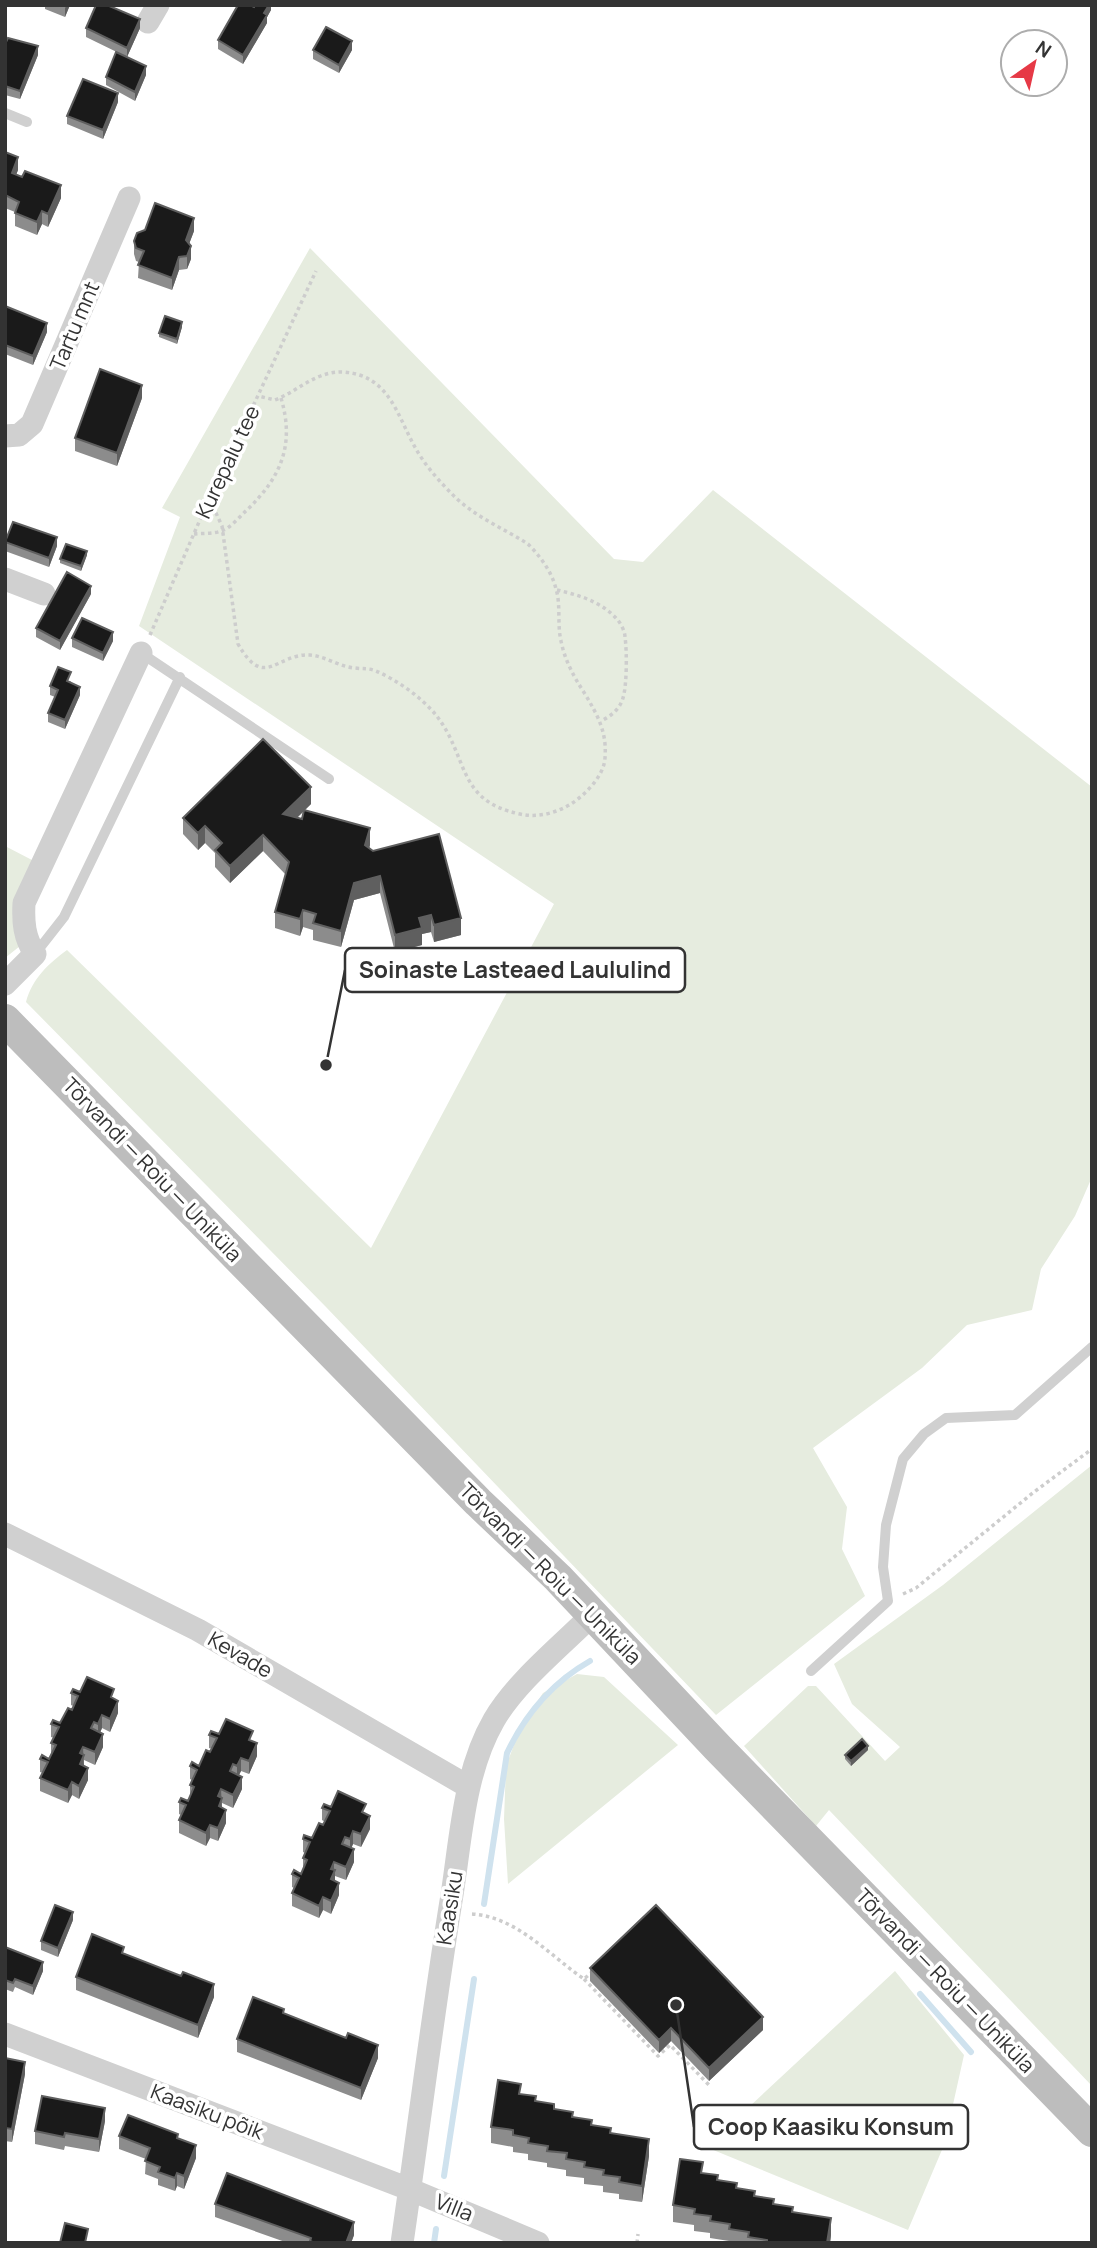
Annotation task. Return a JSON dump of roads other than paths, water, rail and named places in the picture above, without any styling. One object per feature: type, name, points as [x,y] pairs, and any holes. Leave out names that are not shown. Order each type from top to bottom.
[{"type":"street","name":"Tartu mnt","points":[[5,436],[19,435],[32,424],[129,198]]},
{"type":"street","points":[[5,579],[44,594]]},
{"type":"street","points":[[5,984],[35,954],[28,943],[23,924],[24,903],[141,653]]},
{"type":"street","name":"Tõrvandi — Roiu — Uniküla","points":[[5,1020],[592,1615],[1092,2131]]},
{"type":"street","name":"Kevade","points":[[5,1534],[198,1630],[469,1787]]},
{"type":"street","name":"Kaasiku","points":[[401,2243],[449,1913],[469,1787],[477,1756],[495,1719],[528,1678],[592,1615]]},
{"type":"street","name":"Kaasiku põik","points":[[5,2034],[409,2189]]},
{"type":"street","name":"Villa","points":[[409,2189],[538,2243]]},
{"type":"lane","points":[[5,113],[27,122]]},
{"type":"lane","points":[[141,653],[329,779]]},
{"type":"lane","points":[[35,954],[64,917],[180,677]]},
{"type":"lane","points":[[811,1671],[888,1601],[883,1567],[886,1525],[903,1459],[924,1434],[946,1418],[1015,1415],[1092,1347]]},
{"type":"waterway","points":[[484,1904],[507,1753],[522,1726],[541,1701],[564,1679],[590,1661]]},
{"type":"waterway","points":[[444,2176],[474,1979]]},
{"type":"waterway","points":[[920,1994],[971,2052]]},
{"type":"waterway","points":[[434,2243],[436,2229]]},
{"type":"place","name":"Soinaste Lasteaed Laululind","points":[[326,1065]]},
{"type":"place","name":"Coop Kaasiku Konsum","points":[[676,2005]]}]
